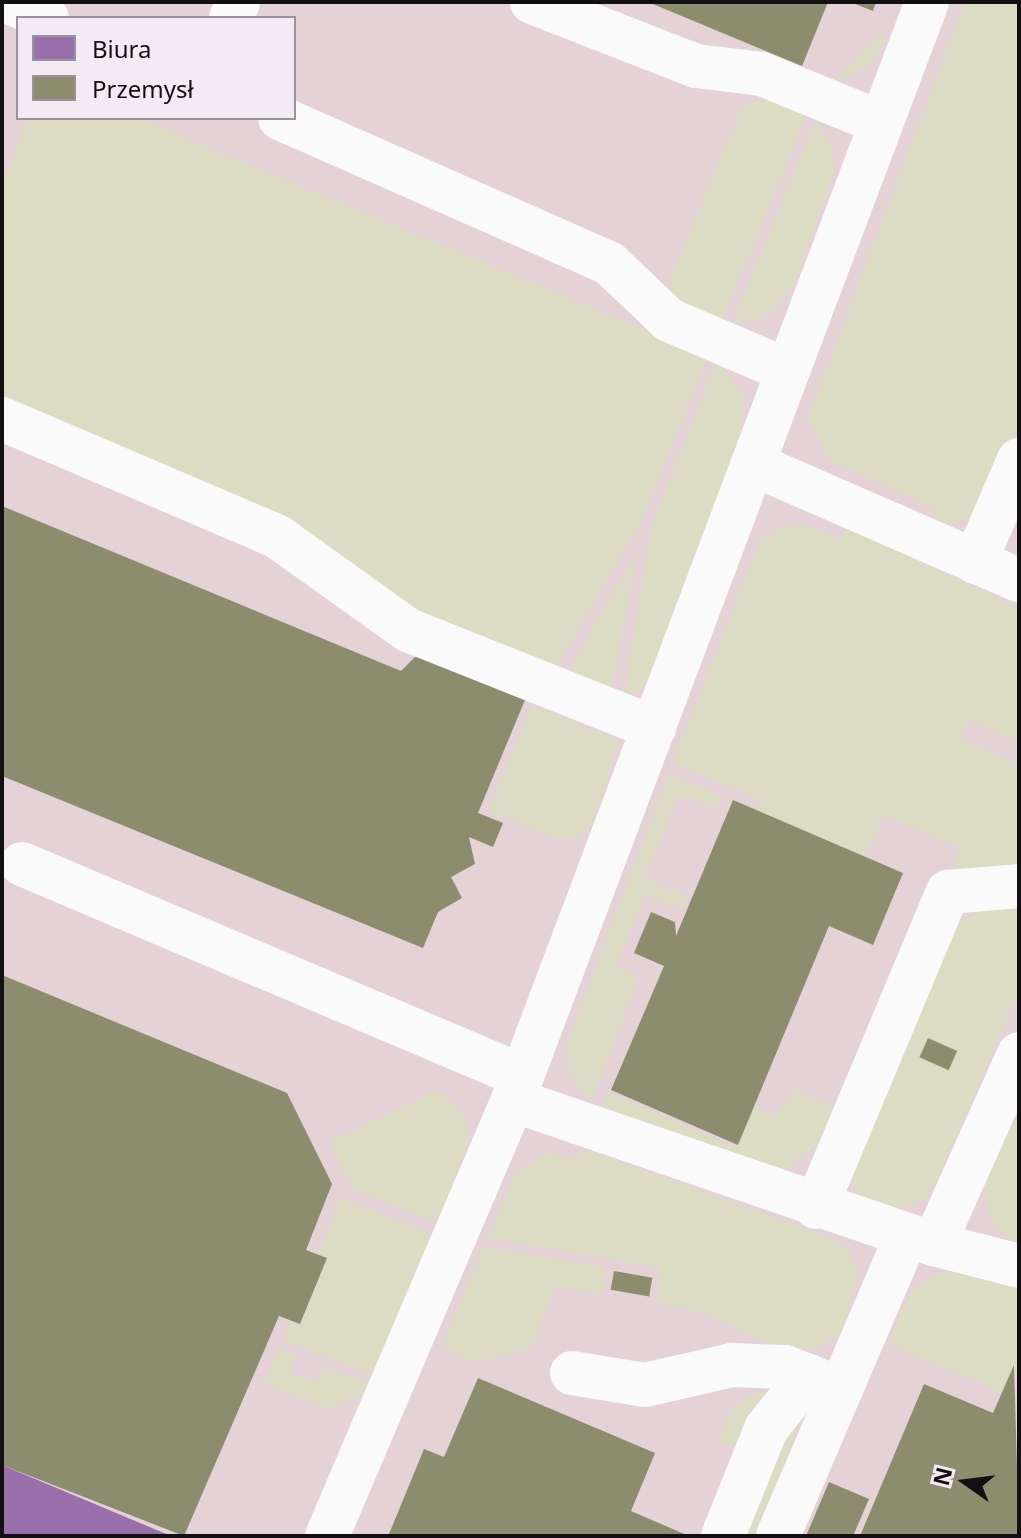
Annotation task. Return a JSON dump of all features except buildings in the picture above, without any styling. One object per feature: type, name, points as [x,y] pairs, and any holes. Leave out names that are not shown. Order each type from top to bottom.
[{"type":"lane","points":[[9,2],[42,16]]},
{"type":"lane","points":[[532,2],[696,66],[762,74],[879,122]]},
{"type":"lane","points":[[327,1536],[518,1088],[879,122],[927,2]]},
{"type":"lane","points":[[285,120],[609,263],[669,320],[786,370]]},
{"type":"lane","points":[[2,419],[278,537],[408,630],[654,728]]},
{"type":"lane","points":[[975,562],[1019,460]]},
{"type":"lane","points":[[753,464],[1019,580]]},
{"type":"lane","points":[[22,864],[518,1088],[816,1207],[920,1241],[1019,1266]]},
{"type":"lane","points":[[816,1207],[948,892],[1019,886]]},
{"type":"lane","points":[[778,1536],[824,1383],[920,1241],[1019,1054]]},
{"type":"lane","points":[[572,1373],[645,1385],[732,1365],[785,1367],[824,1383]]},
{"type":"lane","points":[[723,1536],[766,1429],[824,1383]]},
{"type":"shaded area","points":[[2,2],[1019,2],[1019,1536],[2,1536]]},
{"type":"green space","points":[[965,2],[1019,2],[1019,429],[988,501],[971,519],[948,525],[932,521],[937,509],[830,460],[808,419]]},
{"type":"green space","points":[[880,33],[887,38],[868,67],[835,81]]},
{"type":"green space","points":[[765,95],[807,113],[721,324],[671,296],[670,280],[741,109]]},
{"type":"green space","points":[[28,120],[142,120],[708,356],[642,520],[551,676],[2,410],[2,183]]},
{"type":"green space","points":[[816,120],[832,148],[834,175],[791,290],[764,318],[732,325]]},
{"type":"green space","points":[[717,360],[743,396],[741,438],[646,686],[624,701],[652,525]]},
{"type":"green space","points":[[804,524],[841,539],[847,527],[1019,608],[1019,741],[969,720],[960,738],[1019,765],[1019,864],[951,870],[961,848],[884,815],[865,857],[757,810],[761,800],[673,763],[760,541],[775,529]]},
{"type":"green space","points":[[636,552],[610,698],[564,680]]},
{"type":"green space","points":[[532,705],[619,741],[593,824],[577,838],[557,838],[489,810]]},
{"type":"green space","points":[[669,774],[721,796],[715,809],[679,795],[644,878],[688,896],[682,909],[645,895],[616,966],[639,977],[591,1101],[570,1075],[567,1043]]},
{"type":"green space","points":[[978,909],[1019,910],[1019,990],[937,1182],[925,1199],[898,1211],[857,1195],[851,1175],[959,922]]},
{"type":"green space","points":[[795,1089],[835,1106],[819,1145],[784,1170],[599,1111],[608,1092],[736,1148],[754,1107],[776,1116]]},
{"type":"green space","points":[[439,1090],[466,1116],[468,1142],[437,1223],[351,1187],[329,1141]]},
{"type":"green space","points":[[1019,1121],[1019,1245],[994,1227],[982,1183],[1011,1123]]},
{"type":"green space","points":[[583,1148],[833,1239],[851,1255],[858,1279],[842,1333],[813,1350],[775,1347],[702,1312],[656,1304],[661,1268],[488,1238],[516,1172],[547,1154],[578,1159]]},
{"type":"green space","points":[[341,1198],[432,1235],[375,1377],[284,1340]]},
{"type":"green space","points":[[484,1247],[606,1268],[602,1294],[555,1286],[531,1349],[473,1362],[442,1348]]},
{"type":"green space","points":[[961,1272],[1019,1287],[1019,1367],[1002,1393],[888,1343],[911,1291],[939,1274]]},
{"type":"green space","points":[[279,1348],[296,1355],[290,1372],[317,1382],[323,1366],[370,1383],[365,1393],[330,1409],[264,1384]]},
{"type":"green space","points":[[760,1391],[776,1392],[741,1450],[718,1441],[733,1406]]},
{"type":"green space","points":[[800,1421],[762,1536],[742,1536],[774,1440]]}]
